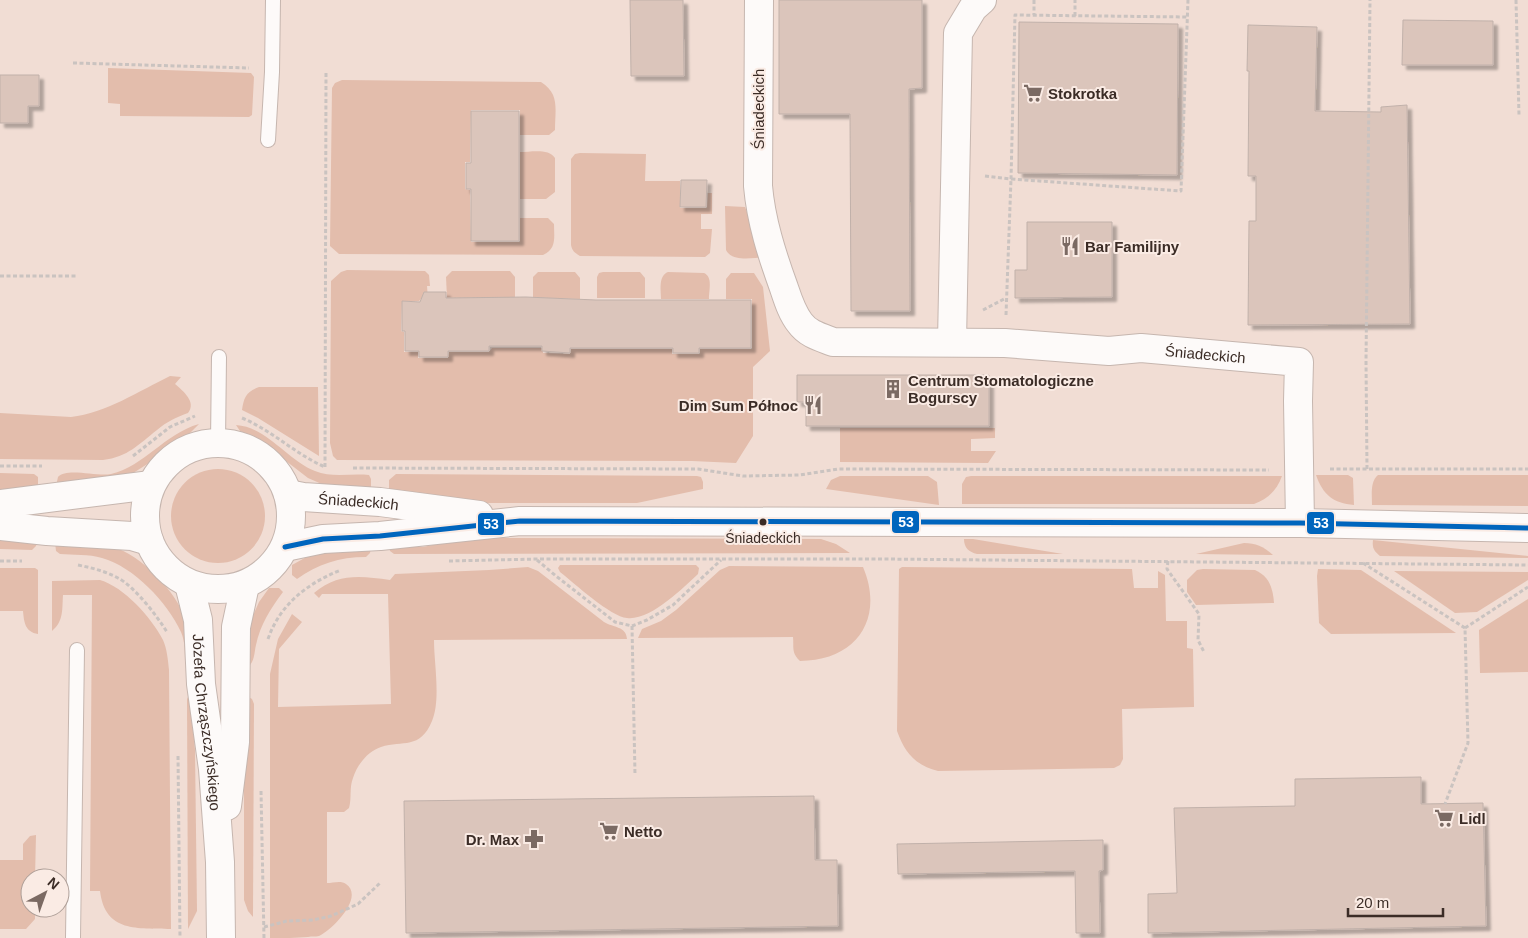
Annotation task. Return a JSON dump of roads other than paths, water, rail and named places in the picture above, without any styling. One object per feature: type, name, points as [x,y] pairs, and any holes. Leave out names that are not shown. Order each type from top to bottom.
[{"type":"street","name":"Śniadeckich","points":[[759,0],[758,186],[760,211],[776,267],[792,310],[800,324],[813,335],[833,342],[1005,343],[1110,351],[1141,348],[1300,362],[1298,401],[1300,523]]},
{"type":"street","points":[[952,342],[958,33],[973,8],[982,0]]},
{"type":"street","points":[[218,442],[239,445],[257,453],[270,464],[281,478],[288,494],[291,510],[291,527],[285,547],[267,571],[245,584],[217,590],[189,584],[164,566],[154,553],[149,541],[144,513],[151,485],[159,471],[186,450],[202,444],[218,442]]},
{"type":"street","points":[[0,504],[151,485]]},
{"type":"street","name":"Śniadeckich","points":[[288,494],[303,497],[380,502],[520,521]]},
{"type":"street","name":"Śniadeckich","points":[[285,547],[323,539],[380,536],[520,521],[1300,523],[1528,528]]},
{"type":"street","points":[[0,526],[47,532],[132,536],[149,541]]},
{"type":"street","name":"Józefa Chrząszczyńskiego","points":[[189,584],[198,620],[202,692],[213,769],[220,862],[221,938]]},
{"type":"street","name":"Józefa Chrząszczyńskiego","points":[[220,862],[235,742],[236,627],[245,584]]},
{"type":"lane","points":[[268,140],[272,72],[273,0]]},
{"type":"lane","points":[[218,442],[219,357]]},
{"type":"lane","points":[[73,938],[77,650]]},
{"type":"place","name":"Stokrotka","points":[[1033,93]]},
{"type":"place","name":"Bar Familijny","points":[[1070,246]]},
{"type":"place","name":"Centrum Stomatologiczne Bogurscy","points":[[893,389]]},
{"type":"place","name":"Dim Sum Północ","points":[[813,405]]},
{"type":"place","name":"Śniadeckich","points":[[763,522]]},
{"type":"place","name":"Lidl","points":[[1444,818]]},
{"type":"place","name":"Netto","points":[[609,831]]},
{"type":"place","name":"Dr. Max","points":[[534,839]]}]
